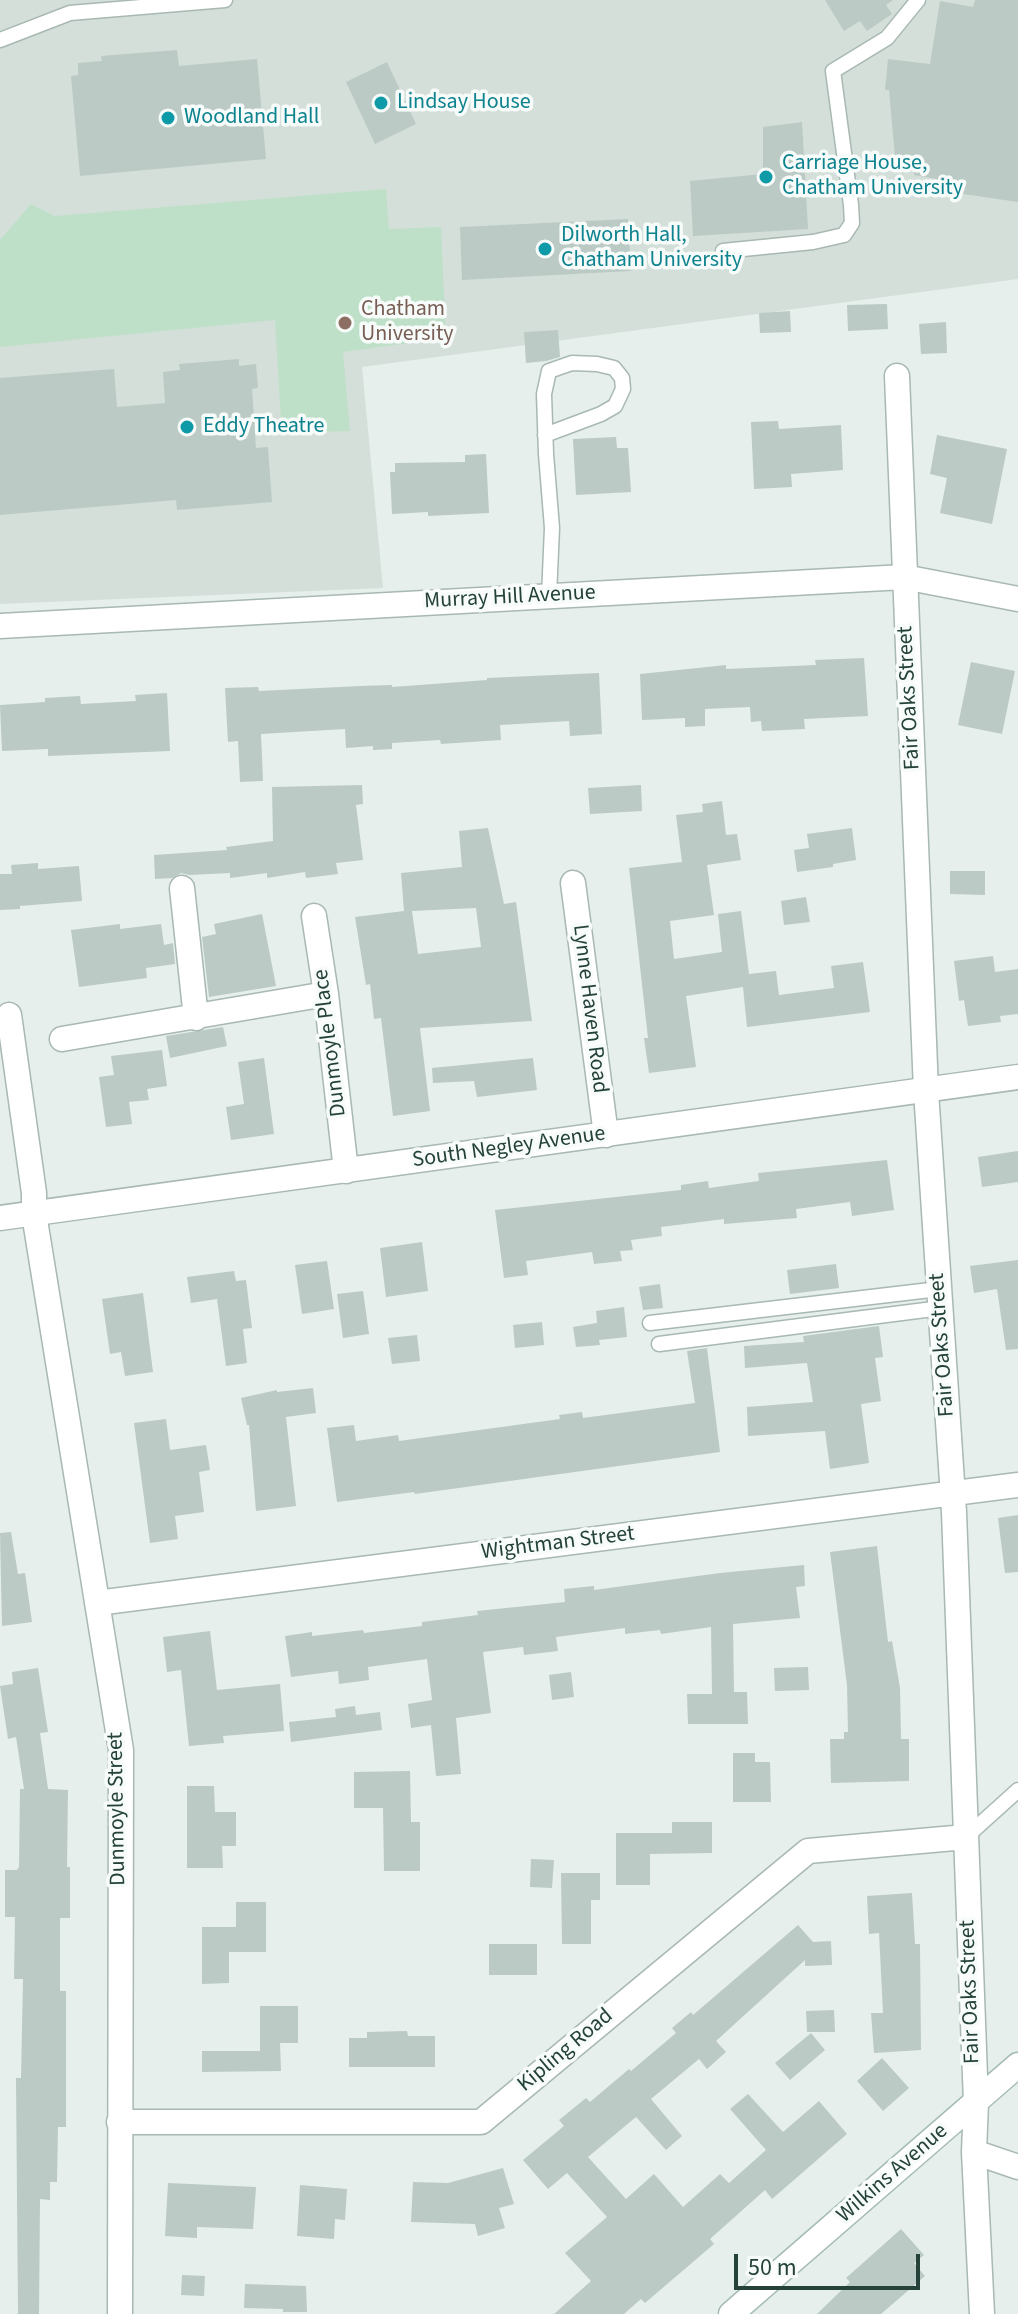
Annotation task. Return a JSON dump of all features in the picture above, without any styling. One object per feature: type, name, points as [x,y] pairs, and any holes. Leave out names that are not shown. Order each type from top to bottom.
[{"type":"street","name":"Fair Oaks Street","points":[[897,376],[926,1091],[952,1494],[982,2314]]},
{"type":"street","name":"Murray Hill Avenue","points":[[0,626],[904,577],[1018,599]]},
{"type":"street","name":"Lynne Haven Road","points":[[573,883],[606,1135]]},
{"type":"street","points":[[182,888],[196,1018]]},
{"type":"street","name":"Dunmoyle Place","points":[[314,916],[346,1171]]},
{"type":"street","points":[[62,1039],[326,994]]},
{"type":"street","name":"Dunmoyle Street","points":[[9,1015],[34,1193],[34,1214],[121,1750],[120,2314]]},
{"type":"street","name":"South Negley Avenue","points":[[0,1218],[1018,1077]]},
{"type":"street","name":"Wightman Street","points":[[97,1603],[1018,1485]]},
{"type":"street","name":"Kipling Road","points":[[119,2122],[481,2122],[808,1851],[966,1837]]},
{"type":"street","name":"Wilkins Avenue","points":[[731,2314],[1018,2065]]},
{"type":"street","points":[[974,2152],[1018,2167]]},
{"type":"lane","points":[[0,40],[70,13],[225,0]]},
{"type":"lane","points":[[723,251],[813,242],[844,235],[852,223],[851,205],[833,71],[887,38],[918,0]]},
{"type":"lane","points":[[545,435],[615,406],[623,389],[622,378],[614,368],[572,363],[549,371],[544,394],[545,435],[552,528],[549,596]]},
{"type":"lane","points":[[650,1323],[940,1299]]},
{"type":"lane","points":[[659,1344],[940,1299]]},
{"type":"lane","points":[[966,1837],[1018,1790]]},
{"type":"shaded area","name":"Chatham University","points":[[0,0],[1018,0],[1018,279],[362,367],[383,588],[0,604]]},
{"type":"green space","points":[[386,189],[389,229],[441,227],[446,338],[343,352],[350,431],[319,432],[318,419],[281,421],[275,320],[0,347],[0,240],[31,204],[55,216]]},
{"type":"building","points":[[825,0],[893,0],[886,5],[892,14],[867,31],[860,21],[844,31]]},
{"type":"building","points":[[975,0],[1018,0],[1018,202],[936,190],[937,179],[914,175],[914,170],[896,168],[889,90],[885,90],[888,59],[930,64],[940,1],[973,7]]},
{"type":"building","name":"Woodland Hall","points":[[177,50],[179,66],[257,59],[266,159],[80,176],[71,76],[78,75],[78,63],[102,61],[101,56]]},
{"type":"building","name":"Lindsay House","points":[[387,62],[416,124],[375,144],[346,82]]},
{"type":"building","name":"Carriage House, Chatham University","points":[[802,122],[808,229],[693,236],[690,181],[763,174],[763,127]]},
{"type":"building","name":"Dilworth Hall, Chatham University","points":[[628,219],[631,271],[462,280],[460,227]]},
{"type":"building","points":[[887,304],[888,329],[848,331],[847,305]]},
{"type":"building","points":[[790,311],[791,332],[760,333],[759,313]]},
{"type":"building","points":[[946,322],[947,353],[921,354],[919,324]]},
{"type":"building","points":[[558,330],[560,357],[526,363],[524,332]]},
{"type":"building","points":[[239,359],[239,366],[256,364],[258,388],[252,389],[256,448],[268,447],[272,502],[177,510],[176,500],[0,515],[0,378],[114,369],[117,407],[165,403],[163,372],[180,370],[179,364]]},
{"type":"building","points":[[778,421],[779,429],[841,425],[843,470],[791,474],[792,487],[754,489],[751,422]]},
{"type":"building","points":[[937,435],[1007,449],[992,524],[940,513],[947,478],[930,474]]},
{"type":"building","points":[[616,437],[617,448],[628,448],[631,492],[576,495],[573,439]]},
{"type":"building","points":[[486,454],[489,513],[392,514],[390,472],[395,472],[395,463],[465,462],[465,455]]},
{"type":"building","points":[[864,658],[868,716],[804,719],[805,729],[762,731],[761,721],[751,722],[750,707],[705,709],[705,726],[685,727],[685,718],[642,720],[640,674],[726,665],[726,669],[816,665],[815,660]]},
{"type":"building","points":[[971,662],[1015,671],[1002,734],[958,725]]},
{"type":"building","points":[[599,673],[602,734],[570,736],[569,721],[500,725],[501,740],[392,743],[392,749],[373,750],[373,746],[346,748],[345,729],[261,734],[263,781],[240,782],[238,741],[228,742],[225,688],[258,687],[259,691],[392,687],[487,678]]},
{"type":"building","points":[[167,693],[170,751],[48,756],[48,749],[2,751],[0,705],[80,696],[81,704],[136,701],[135,695]]},
{"type":"building","points":[[362,785],[363,804],[356,805],[363,860],[336,863],[338,874],[306,878],[305,872],[267,878],[267,873],[230,878],[230,873],[181,873],[172,878],[155,879],[154,855],[227,850],[226,847],[273,841],[272,787]]},
{"type":"building","points":[[641,785],[642,811],[590,814],[588,788]]},
{"type":"building","points":[[722,801],[726,835],[737,834],[741,860],[707,865],[714,915],[670,921],[674,959],[722,952],[718,914],[741,911],[749,974],[776,971],[779,995],[834,988],[831,966],[863,962],[870,1012],[747,1027],[743,987],[686,996],[696,1067],[649,1073],[644,1038],[648,1038],[629,868],[682,862],[676,815],[703,812],[702,804]]},
{"type":"building","points":[[488,828],[504,904],[516,902],[532,1021],[420,1028],[430,1111],[393,1116],[381,1018],[374,1019],[370,984],[366,985],[355,917],[404,911],[401,873],[462,867],[459,831]],"holes":[[[476,908],[481,947],[418,954],[412,911]]]},
{"type":"building","points":[[852,828],[856,860],[797,872],[794,850],[809,848],[807,834]]},
{"type":"building","points":[[38,863],[38,869],[79,866],[82,901],[0,910],[0,874],[12,874],[11,865]]},
{"type":"building","points":[[950,871],[985,871],[985,895],[950,894]]},
{"type":"building","points":[[806,897],[810,922],[784,925],[781,901]]},
{"type":"building","points":[[262,914],[276,986],[209,997],[202,937],[216,934],[214,924]]},
{"type":"building","points":[[120,924],[120,929],[161,924],[164,945],[173,943],[175,964],[146,968],[147,978],[79,987],[71,930]]},
{"type":"building","points":[[993,956],[995,972],[1018,969],[1018,1014],[1000,1016],[1001,1022],[968,1026],[964,1000],[959,1001],[954,961]]},
{"type":"building","points":[[223,1027],[227,1046],[170,1058],[166,1036]]},
{"type":"building","points":[[162,1050],[167,1086],[147,1089],[149,1100],[129,1102],[132,1124],[106,1127],[99,1077],[114,1075],[111,1056]]},
{"type":"building","points":[[264,1058],[274,1134],[231,1140],[226,1107],[244,1104],[238,1062]]},
{"type":"building","points":[[533,1058],[537,1090],[477,1097],[474,1081],[433,1083],[432,1068]]},
{"type":"building","points":[[1018,1151],[1018,1182],[982,1187],[978,1157]]},
{"type":"building","points":[[887,1160],[894,1210],[852,1216],[850,1202],[796,1209],[797,1218],[724,1224],[724,1219],[661,1227],[662,1236],[631,1240],[633,1250],[620,1251],[622,1261],[594,1264],[592,1252],[526,1261],[528,1275],[504,1278],[495,1210],[681,1190],[681,1185],[708,1181],[709,1188],[759,1181],[758,1173]]},
{"type":"building","points":[[422,1242],[428,1291],[386,1297],[380,1248]]},
{"type":"building","points":[[1018,1260],[1018,1349],[1006,1350],[997,1289],[974,1293],[970,1266]]},
{"type":"building","points":[[327,1261],[334,1309],[302,1314],[295,1265]]},
{"type":"building","points":[[836,1264],[839,1288],[790,1294],[787,1270]]},
{"type":"building","points":[[234,1271],[236,1281],[246,1280],[252,1328],[243,1329],[247,1363],[226,1366],[217,1299],[191,1303],[187,1277]]},
{"type":"building","points":[[660,1284],[663,1308],[643,1310],[639,1287]]},
{"type":"building","points":[[363,1291],[369,1334],[343,1338],[337,1294]]},
{"type":"building","points":[[143,1293],[153,1372],[125,1376],[121,1352],[110,1354],[102,1299]]},
{"type":"building","points":[[624,1307],[627,1337],[599,1340],[600,1345],[576,1347],[573,1327],[597,1323],[598,1333],[596,1311]]},
{"type":"building","points":[[542,1322],[544,1345],[515,1348],[513,1325]]},
{"type":"building","points":[[879,1326],[883,1357],[875,1358],[881,1401],[861,1404],[869,1463],[830,1469],[825,1431],[748,1436],[747,1407],[813,1402],[807,1363],[745,1368],[744,1346],[804,1342],[803,1336]]},
{"type":"building","points":[[417,1335],[420,1361],[392,1364],[388,1338]]},
{"type":"building","points":[[707,1348],[720,1452],[337,1502],[327,1428],[354,1425],[356,1441],[398,1435],[399,1441],[560,1419],[559,1415],[582,1412],[583,1418],[695,1403],[687,1351]]},
{"type":"building","points":[[313,1388],[316,1413],[286,1417],[296,1506],[256,1511],[249,1425],[241,1398],[277,1390]]},
{"type":"building","points":[[166,1419],[170,1450],[206,1445],[210,1470],[199,1472],[204,1512],[175,1516],[178,1539],[150,1543],[134,1423]]},
{"type":"building","points":[[1018,1515],[1018,1572],[1005,1573],[998,1518]]},
{"type":"building","points":[[11,1532],[18,1574],[25,1573],[32,1622],[2,1626],[0,1533]]},
{"type":"building","points":[[877,1546],[888,1642],[892,1641],[900,1688],[901,1739],[909,1739],[909,1781],[831,1783],[830,1739],[844,1739],[844,1732],[848,1732],[847,1685],[830,1552]]},
{"type":"building","points":[[804,1565],[805,1586],[796,1587],[800,1618],[733,1624],[734,1692],[747,1692],[748,1724],[688,1724],[687,1694],[712,1694],[711,1627],[661,1634],[660,1630],[625,1634],[625,1628],[556,1637],[558,1651],[524,1655],[523,1647],[483,1652],[491,1713],[456,1718],[461,1774],[436,1776],[431,1725],[411,1728],[408,1704],[432,1700],[427,1659],[368,1667],[369,1680],[339,1684],[338,1671],[291,1677],[285,1636],[363,1630],[364,1633],[422,1626],[422,1622],[478,1615],[477,1611],[565,1602],[564,1589],[594,1586],[594,1590]]},
{"type":"building","points":[[210,1631],[217,1690],[280,1684],[284,1731],[223,1736],[224,1743],[189,1746],[181,1670],[167,1672],[163,1637]]},
{"type":"building","points":[[808,1667],[809,1690],[775,1691],[774,1668]]},
{"type":"building","points":[[38,1668],[48,1732],[40,1733],[48,1789],[68,1790],[70,1918],[60,1918],[60,1991],[66,1991],[66,2127],[58,2127],[57,2182],[50,2182],[50,2200],[40,2199],[39,2314],[18,2314],[16,2078],[21,2078],[23,1979],[14,1979],[15,1917],[5,1917],[5,1870],[17,1870],[19,1867],[20,1789],[24,1789],[16,1737],[8,1739],[0,1686],[13,1684],[12,1672]]},
{"type":"building","points":[[571,1672],[574,1697],[552,1700],[549,1675]]},
{"type":"building","points":[[355,1706],[356,1715],[380,1712],[382,1730],[291,1742],[289,1722],[336,1717],[335,1709]]},
{"type":"building","points":[[733,1753],[755,1753],[755,1762],[770,1762],[771,1802],[733,1802]]},
{"type":"building","points":[[410,1771],[411,1822],[420,1822],[420,1871],[384,1871],[383,1808],[354,1808],[354,1772]]},
{"type":"building","points":[[187,1786],[214,1786],[215,1812],[236,1812],[236,1846],[222,1846],[223,1868],[187,1868]]},
{"type":"building","points":[[672,1822],[712,1822],[712,1853],[650,1854],[650,1885],[616,1885],[616,1833],[672,1833]]},
{"type":"building","points":[[531,1859],[554,1860],[552,1888],[530,1887]]},
{"type":"building","points":[[561,1873],[600,1873],[600,1900],[591,1900],[591,1944],[562,1944]]},
{"type":"building","points":[[912,1893],[915,1944],[920,1944],[921,2050],[874,2053],[871,2013],[883,2013],[879,1933],[869,1934],[867,1896]]},
{"type":"building","points":[[236,1902],[266,1902],[266,1952],[229,1952],[229,1983],[202,1984],[202,1927],[236,1927]]},
{"type":"building","points":[[798,1925],[813,1942],[831,1941],[832,1965],[805,1966],[805,1960],[716,2041],[726,2052],[707,2069],[699,2059],[651,2099],[682,2136],[666,2150],[636,2117],[588,2157],[626,2199],[654,2174],[683,2207],[720,2174],[729,2183],[766,2150],[730,2109],[748,2094],[783,2132],[819,2101],[847,2134],[772,2199],[765,2190],[710,2239],[714,2244],[645,2303],[641,2299],[624,2314],[554,2314],[591,2281],[565,2253],[607,2217],[567,2173],[548,2189],[523,2160],[564,2126],[559,2120],[586,2098],[590,2102],[629,2069],[631,2071],[676,2033],[672,2028],[691,2012],[693,2015]]},
{"type":"building","points":[[489,1944],[537,1944],[537,1975],[489,1975]]},
{"type":"building","points":[[260,2006],[298,2006],[298,2043],[280,2043],[281,2071],[202,2072],[202,2051],[260,2051]]},
{"type":"building","points":[[834,2010],[835,2032],[807,2032],[806,2011]]},
{"type":"building","points":[[407,2031],[408,2036],[435,2036],[435,2067],[349,2067],[349,2038],[367,2038],[367,2032]]},
{"type":"building","points":[[811,2033],[825,2050],[790,2080],[775,2063]]},
{"type":"building","points":[[882,2058],[909,2088],[883,2111],[857,2081]]},
{"type":"building","points":[[503,2168],[514,2204],[499,2208],[505,2228],[478,2236],[475,2224],[411,2222],[413,2182],[448,2183]]},
{"type":"building","points":[[168,2183],[256,2187],[253,2229],[197,2227],[197,2238],[165,2236]]},
{"type":"building","points":[[300,2185],[347,2189],[345,2220],[335,2219],[334,2239],[297,2236]]},
{"type":"building","points":[[901,2229],[924,2255],[914,2263],[925,2276],[881,2314],[817,2314],[850,2282],[846,2278]]},
{"type":"building","points":[[182,2275],[205,2276],[204,2296],[181,2295]]},
{"type":"building","points":[[245,2284],[306,2286],[307,2312],[244,2308]]},
{"type":"place","name":"Lindsay House","points":[[381,103]]},
{"type":"place","name":"Woodland Hall","points":[[168,118]]},
{"type":"place","name":"Carriage House, Chatham University","points":[[766,177]]},
{"type":"place","name":"Dilworth Hall, Chatham University","points":[[545,249]]},
{"type":"place","name":"Chatham University","points":[[345,323]]},
{"type":"place","name":"Eddy Theatre","points":[[187,427]]}]
